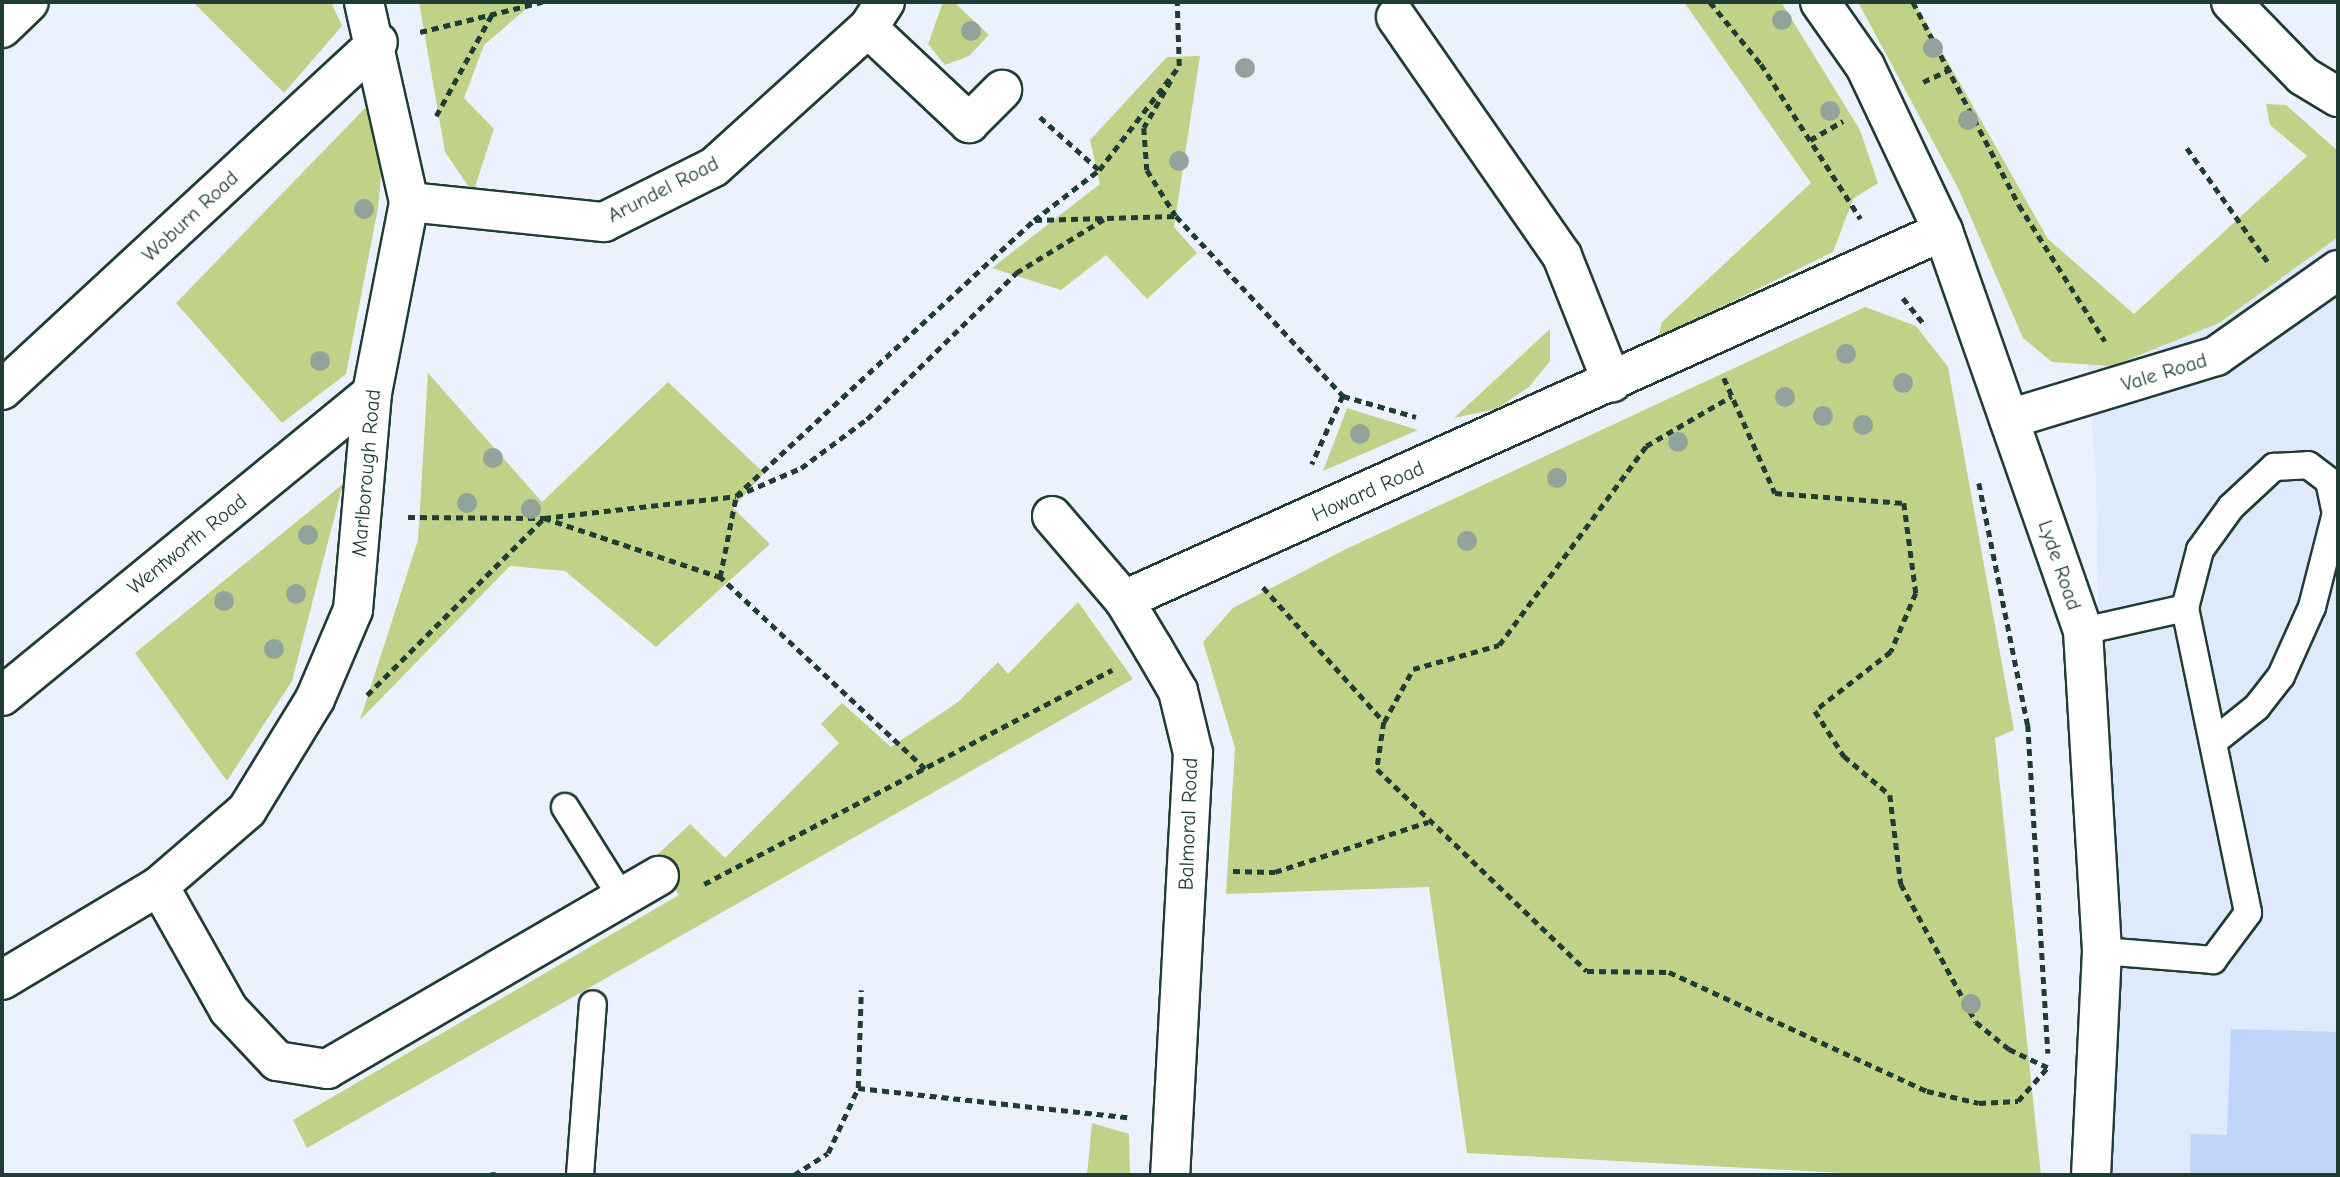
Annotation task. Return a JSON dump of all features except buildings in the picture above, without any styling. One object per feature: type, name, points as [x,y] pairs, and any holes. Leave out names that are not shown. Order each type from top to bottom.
[{"type":"street","points":[[2,28],[29,2]]},
{"type":"street","name":"Marlborough Road","points":[[2,980],[159,886],[247,810],[302,722],[353,610],[372,393],[407,188],[378,42],[364,2]]},
{"type":"street","name":"Lyde Road","points":[[1820,2],[1865,66],[1943,231],[2083,631],[2102,951],[2091,1175]]},
{"type":"street","points":[[2231,2],[2303,76],[2338,97]]},
{"type":"street","name":"Arundel Road","points":[[407,188],[604,222],[714,167],[877,15],[969,123],[1002,90]]},
{"type":"street","points":[[1396,17],[1562,256],[1612,382]]},
{"type":"street","name":"Woburn Road","points":[[2,390],[378,42]]},
{"type":"street","name":"Howard Road","points":[[1124,600],[1612,382],[1706,334],[1943,231]]},
{"type":"street","name":"Vale Road","points":[[2010,419],[2216,356],[2338,270]]},
{"type":"street","name":"Wentworth Road","points":[[2,696],[372,393]]},
{"type":"street","name":"Balmoral Road","points":[[1052,516],[1124,600],[1153,648],[1178,691],[1193,753],[1170,1175]]},
{"type":"street","points":[[159,886],[229,1010],[277,1061],[327,1069],[659,876]]},
{"type":"lane","points":[[2102,951],[2213,960],[2248,913],[2185,608],[2200,550],[2231,507],[2274,467],[2308,465],[2329,481],[2336,513],[2312,607],[2281,676],[2257,707],[2213,742]]},
{"type":"lane","points":[[2083,631],[2185,608]]},
{"type":"lane","points":[[565,807],[622,898]]},
{"type":"lane","points":[[580,1175],[593,1004]]},
{"type":"path","points":[[378,42],[542,2]]},
{"type":"path","points":[[1177,2],[1179,66],[1144,128],[1147,170],[1176,216],[1343,396],[1284,529]]},
{"type":"path","points":[[1710,2],[1761,64],[1883,258],[1906,303],[1930,330]]},
{"type":"path","points":[[1913,2],[2019,205],[2130,383]]},
{"type":"path","points":[[407,188],[492,14]]},
{"type":"path","points":[[720,577],[736,496],[1034,220],[1099,170],[1179,66]]},
{"type":"path","points":[[1002,90],[1099,170]]},
{"type":"path","points":[[2187,148],[2295,299]]},
{"type":"path","points":[[1034,220],[1176,216]]},
{"type":"path","points":[[361,516],[544,518],[736,496],[801,468],[867,419],[1016,273],[1104,219]]},
{"type":"path","points":[[1706,334],[1775,494],[1904,503],[1916,593],[1891,652],[1815,711],[1844,756],[1890,795],[1901,884],[1976,1021],[2009,1049],[2048,1068],[2095,1074]]},
{"type":"path","points":[[1732,396],[1646,446],[1499,645],[1413,669],[1384,722],[1377,769],[1428,822],[1587,971],[1669,972],[1927,1091],[1979,1103],[2018,1101],[2048,1068]]},
{"type":"path","points":[[1976,466],[2028,725],[2049,1081]]},
{"type":"path","points":[[544,518],[720,577],[925,769]]},
{"type":"path","points":[[302,722],[379,690],[544,518]]},
{"type":"path","points":[[1232,552],[1384,722]]},
{"type":"path","points":[[659,876],[684,895],[1153,648]]},
{"type":"path","points":[[1187,870],[1275,872],[1428,822]]},
{"type":"path","points":[[794,1175],[828,1153],[858,1088],[861,990]]},
{"type":"path","points":[[858,1088],[1173,1122]]},
{"type":"shaded area","points":[[2338,200],[2338,1175],[2108,1175],[2096,477],[2087,353]]},
{"type":"green space","points":[[193,2],[331,2],[342,26],[284,93]]},
{"type":"green space","points":[[419,2],[534,2],[484,45],[464,98],[494,129],[473,193],[445,152]]},
{"type":"green space","points":[[943,2],[954,2],[989,35],[969,56],[945,65],[928,44]]},
{"type":"green space","points":[[1684,2],[1781,2],[1860,130],[1878,183],[1853,199],[1833,252],[1658,338],[1662,322],[1811,183]]},
{"type":"green space","points":[[1858,2],[1914,2],[2048,239],[2134,314],[2307,156],[2270,125],[2266,104],[2286,105],[2338,151],[2338,237],[2219,323],[2112,366],[2052,362],[2023,338],[1958,188]]},
{"type":"green space","points":[[1200,56],[1174,227],[1197,253],[1147,299],[1106,255],[1061,290],[992,268],[1100,184],[1090,140],[1167,57]]},
{"type":"green space","points":[[370,103],[383,155],[378,208],[346,374],[282,423],[176,303]]},
{"type":"green space","points":[[1865,307],[1916,326],[1948,367],[2014,730],[1995,738],[2041,1175],[1880,1175],[1467,1153],[1429,887],[1226,894],[1235,748],[1203,642],[1233,608],[1344,550]]},
{"type":"green space","points":[[1550,329],[1550,361],[1529,387],[1496,409],[1454,418]]},
{"type":"green space","points":[[428,373],[542,502],[668,382],[764,473],[733,508],[770,544],[656,647],[565,571],[510,566],[360,720],[418,540]]},
{"type":"green space","points":[[1347,408],[1418,430],[1323,471]]},
{"type":"green space","points":[[343,484],[292,681],[227,781],[135,653]]},
{"type":"green space","points":[[1078,602],[1133,679],[307,1148],[293,1120],[679,895],[654,858],[690,824],[725,858],[839,743],[821,724],[842,703],[891,747],[958,702],[998,662],[1008,674]]},
{"type":"green space","points":[[1092,1123],[1129,1134],[1130,1175],[1087,1175]]}]
